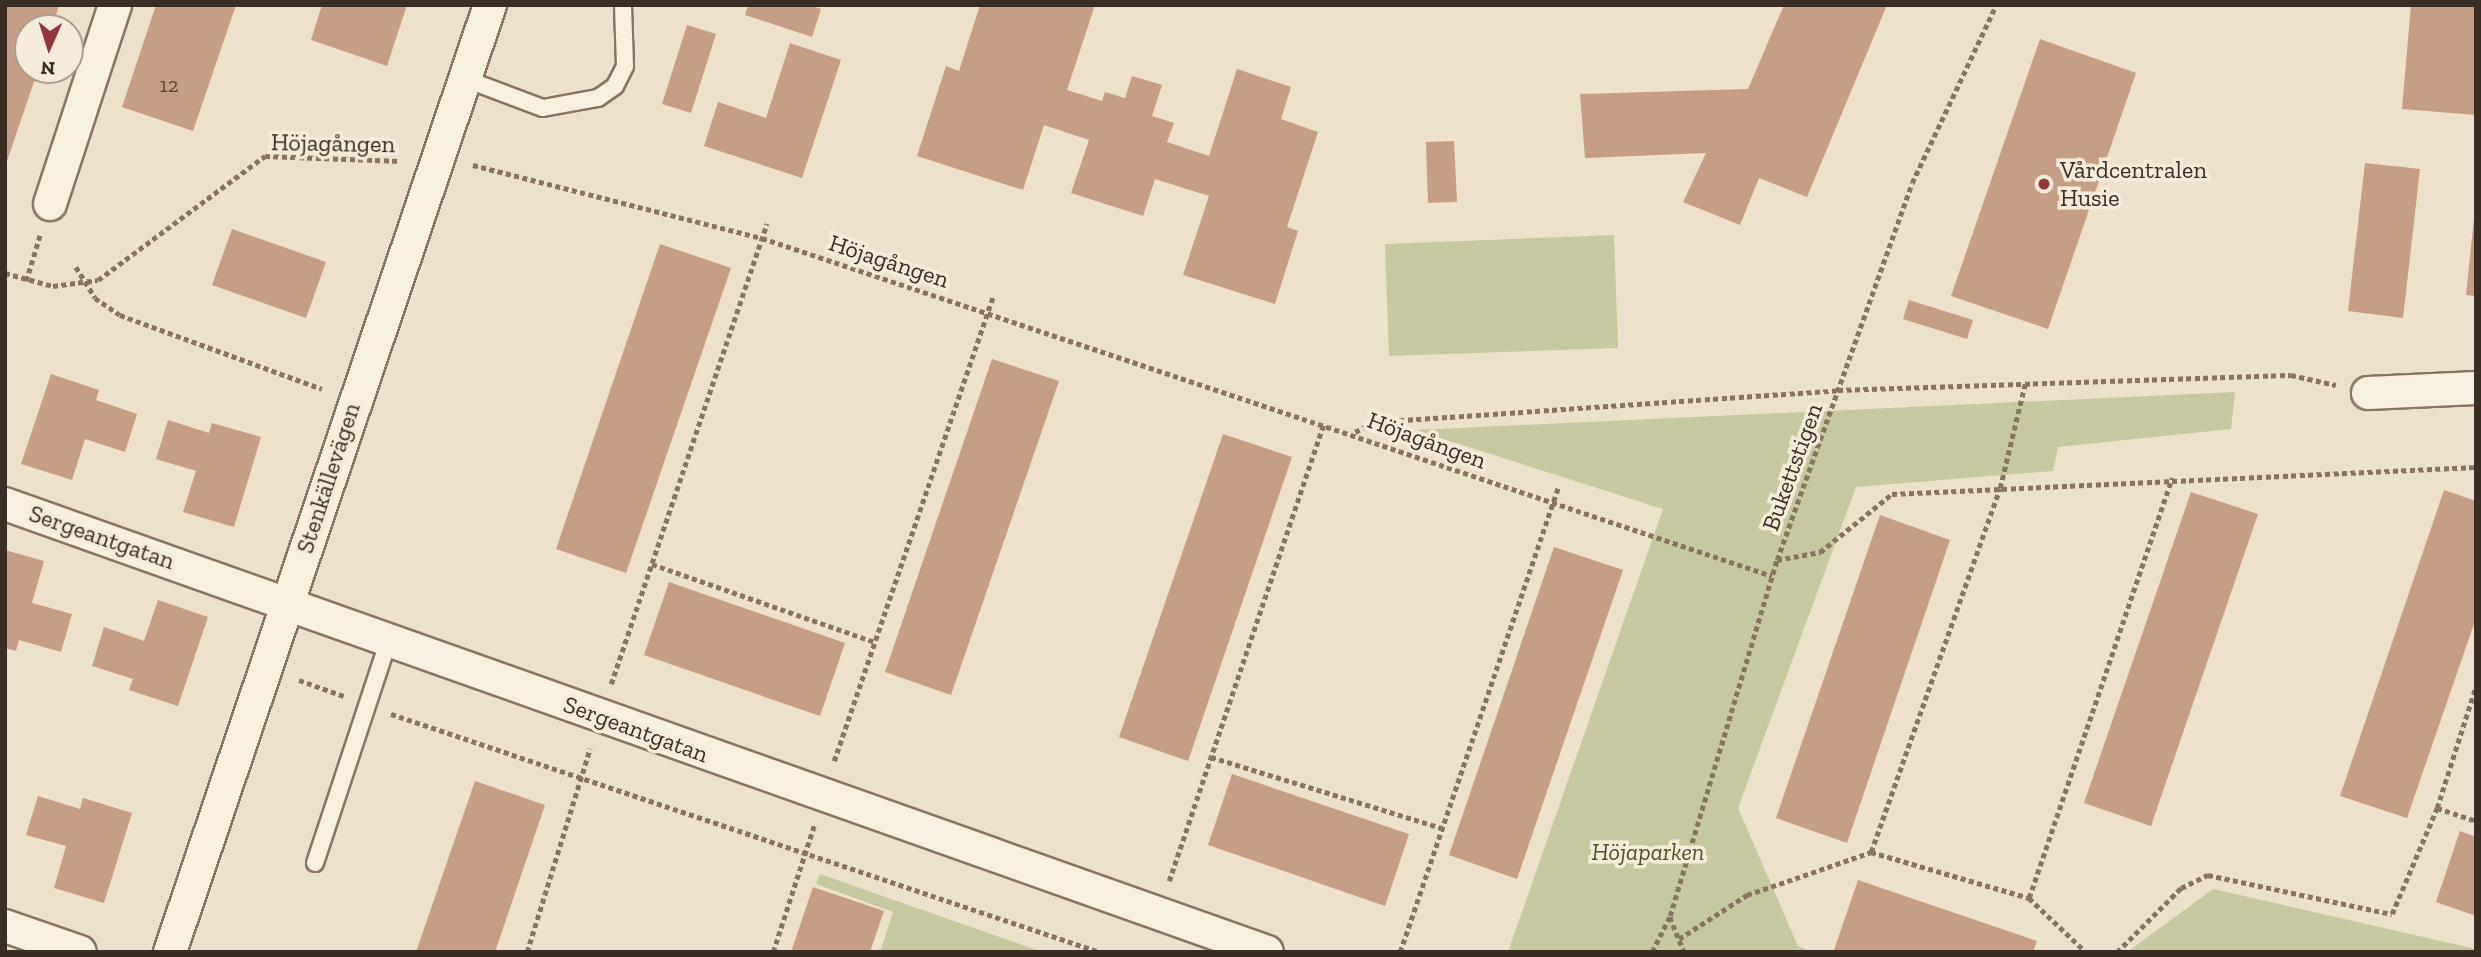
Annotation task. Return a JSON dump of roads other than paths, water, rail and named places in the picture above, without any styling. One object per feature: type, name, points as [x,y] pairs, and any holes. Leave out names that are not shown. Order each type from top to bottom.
[{"type":"street","points":[[50,204],[115,5]]},
{"type":"street","name":"Stenkällevägen","points":[[170,952],[262,666],[287,600],[433,163],[490,5]]},
{"type":"street","points":[[2368,393],[2476,388]]},
{"type":"street","name":"Sergeantgatan","points":[[5,504],[287,600],[822,797],[1267,952]]},
{"type":"street","points":[[5,926],[80,952]]},
{"type":"lane","points":[[463,78],[543,108],[598,98],[615,86],[625,66],[623,5]]},
{"type":"lane","points":[[314,863],[389,639]]},
{"type":"place","name":"Vårdcentralen Husie","points":[[2044,184]]},
{"type":"park label","name":"Höjaparken","points":[[1648,852]]}]
